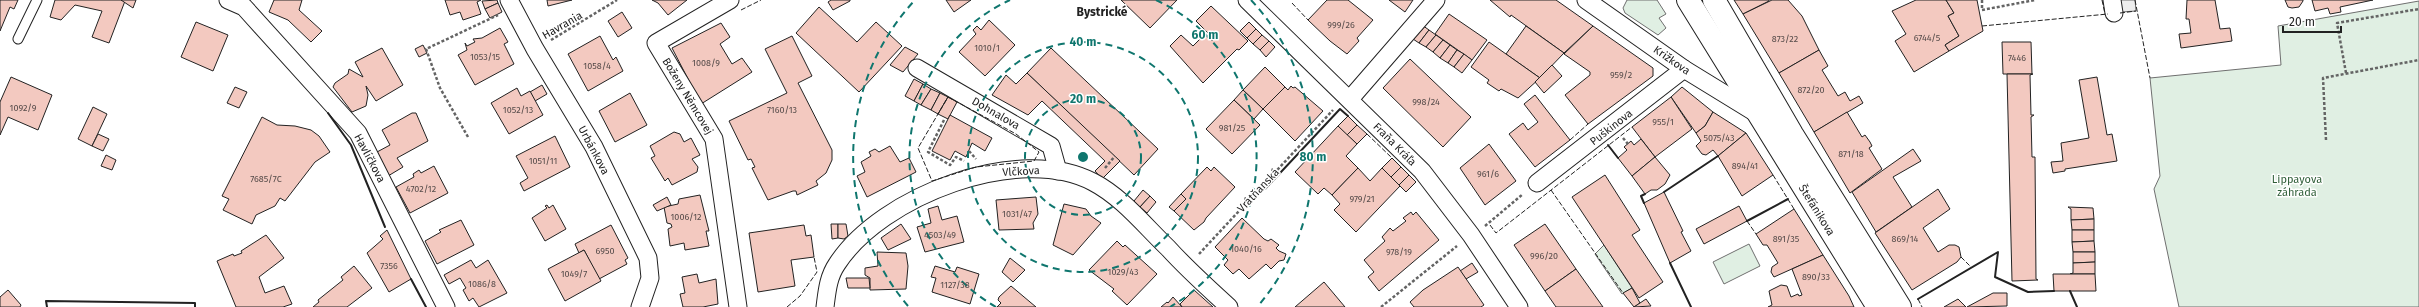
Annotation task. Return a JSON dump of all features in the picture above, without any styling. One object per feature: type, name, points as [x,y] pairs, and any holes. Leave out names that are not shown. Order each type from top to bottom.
[{"type":"main road","name":"Štefánikova","points":[[1688,0],[1756,113],[1878,307]]},
{"type":"main road","name":"Štefánikova","points":[[1714,0],[1792,134],[1900,307]]},
{"type":"street","name":"Havlíčkova","points":[[228,0],[244,7],[358,133],[446,307]]},
{"type":"street","name":"Boženy Němcovej","points":[[730,0],[656,43],[714,139],[738,307]]},
{"type":"street","name":"Fraňa Kráľa","points":[[1248,0],[1422,171],[1471,235],[1519,307]]},
{"type":"street","points":[[1348,97],[1436,0]]},
{"type":"street","name":"Križkova","points":[[1590,1],[1684,70],[1756,113]]},
{"type":"street","name":"Urbánkova","points":[[511,4],[535,49],[594,147],[648,258],[650,278],[640,307]]},
{"type":"street","name":"Dohnalova","points":[[917,68],[1052,146],[1058,171]]},
{"type":"street","name":"Puškinova","points":[[1537,183],[1684,70]]},
{"type":"street","name":"Štefánikova","points":[[1756,113],[1792,134]]},
{"type":"street","name":"Vlčkova","points":[[825,307],[829,280],[837,264],[869,231],[892,212],[924,195],[968,179],[1022,169],[1058,171],[1093,182],[1130,210],[1186,268],[1229,307]]},
{"type":"lane","points":[[18,39],[37,0]]},
{"type":"path","name":"Havrania","points":[[535,49],[578,26],[617,0]]},
{"type":"path","points":[[1982,0],[1982,10],[2034,0]]},
{"type":"path","points":[[468,137],[440,88],[426,49],[511,4]]},
{"type":"path","points":[[2346,73],[2337,23],[2419,9]]},
{"type":"path","points":[[2326,140],[2323,78],[2419,60]]},
{"type":"path","name":"Vrátňanská","points":[[1186,268],[1348,97]]},
{"type":"path","points":[[944,120],[928,152],[950,165],[956,157],[966,163],[976,157]]},
{"type":"green space","points":[[1627,0],[1657,0],[1666,14],[1659,18],[1666,28],[1658,35],[1625,13],[1623,8]]},
{"type":"green space","name":"Lippayova záhrada","points":[[2419,1],[2419,307],[2179,307],[2154,189],[2160,176],[2150,78],[2281,65],[2278,26]]},
{"type":"green space","points":[[1749,244],[1760,266],[1724,284],[1713,262]]},
{"type":"green space","points":[[1604,245],[1632,288],[1622,294],[1595,254]]},
{"type":"shaded area","points":[[2120,0],[2135,0],[2136,11],[2121,12]]},
{"type":"building","points":[[0,0],[18,0],[14,9],[10,7],[0,31]]},
{"type":"building","points":[[55,0],[125,1],[109,43],[92,37],[102,11],[75,5],[61,20],[50,17]]},
{"type":"building","points":[[121,0],[136,0],[133,8]]},
{"type":"building","points":[[274,0],[302,0],[299,10],[322,31],[311,42],[288,20],[269,12]]},
{"type":"building","points":[[445,0],[481,0],[477,2],[481,14],[463,20],[460,12],[450,15]]},
{"type":"building","points":[[497,0],[498,3],[485,9],[482,1]]},
{"type":"building","points":[[547,0],[572,0],[548,6]]},
{"type":"building","points":[[652,0],[687,0],[668,15],[658,3]]},
{"type":"building","points":[[831,0],[850,1],[833,10],[828,2]]},
{"type":"building","points":[[946,0],[971,0],[954,12]]},
{"type":"building","points":[[1121,0],[1177,0],[1150,28]]},
{"type":"building","points":[[1327,0],[1348,0],[1373,20],[1357,38],[1359,41],[1347,54],[1330,41],[1308,20]]},
{"type":"building","points":[[1389,0],[1413,0],[1405,12]]},
{"type":"building","points":[[1490,0],[1556,0],[1593,26],[1564,53],[1511,15],[1510,17]]},
{"type":"building","points":[[1734,0],[1769,0],[1769,1],[1743,14]]},
{"type":"building","points":[[1772,0],[1788,0],[1802,16],[1819,50],[1779,73],[1743,14]]},
{"type":"building","points":[[1916,0],[1946,0],[1954,13],[1948,16],[1959,36],[1945,45],[1949,51],[1914,72],[1895,41],[1906,34],[1892,11]]},
{"type":"building","points":[[1946,0],[1977,0],[1983,31],[1949,51],[1945,45],[1959,36],[1948,16],[1954,13]]},
{"type":"building","points":[[2187,0],[2215,0],[2220,29],[2230,28],[2232,41],[2181,48],[2179,34],[2191,33],[2189,19],[2186,19]]},
{"type":"building","points":[[2285,0],[2303,1],[2299,7],[2292,8],[2288,7]]},
{"type":"building","points":[[2312,0],[2373,0],[2340,7],[2341,12],[2330,14],[2328,8],[2315,11]]},
{"type":"building","points":[[498,3],[502,12],[490,18],[485,9]]},
{"type":"building","points":[[1211,6],[1248,41],[1239,50],[1237,49],[1203,83],[1170,46],[1181,35],[1193,46],[1205,34],[1212,41],[1214,39],[1196,21]]},
{"type":"building","points":[[819,7],[857,42],[876,22],[902,46],[859,92],[796,33]]},
{"type":"building","points":[[622,12],[632,28],[618,37],[608,21]]},
{"type":"building","points":[[1449,14],[1487,40],[1472,60],[1435,34]]},
{"type":"building","points":[[989,20],[1015,45],[985,76],[959,52],[976,34],[973,30],[977,26],[981,30]]},
{"type":"building","points":[[196,22],[228,35],[213,71],[181,57]]},
{"type":"building","points":[[1249,22],[1256,29],[1247,38],[1240,31]]},
{"type":"building","points":[[721,23],[730,37],[720,44],[732,64],[742,58],[752,72],[701,104],[672,48]]},
{"type":"building","points":[[1422,25],[1429,30],[1419,43],[1413,39]]},
{"type":"building","points":[[1526,26],[1564,53],[1540,78],[1506,54]]},
{"type":"building","points":[[1593,26],[1653,68],[1653,76],[1588,124],[1565,95],[1590,75],[1590,72],[1564,54]]},
{"type":"building","points":[[500,28],[508,42],[504,44],[514,64],[475,85],[458,55],[467,50],[465,43],[467,46],[475,42],[473,39],[482,38]]},
{"type":"building","points":[[1256,29],[1262,35],[1253,44],[1247,38]]},
{"type":"building","points":[[1429,30],[1436,35],[1426,47],[1419,43]]},
{"type":"building","points":[[1262,35],[1269,41],[1260,50],[1253,44]]},
{"type":"building","points":[[1436,35],[1443,40],[1433,52],[1426,47]]},
{"type":"building","points":[[600,36],[613,60],[616,57],[623,71],[588,91],[568,54]]},
{"type":"building","points":[[792,36],[812,76],[798,83],[832,150],[832,160],[826,173],[816,181],[818,185],[797,195],[796,191],[793,191],[768,200],[752,168],[755,167],[751,159],[748,160],[729,121],[787,93],[765,49]]},
{"type":"building","points":[[1443,40],[1450,45],[1440,58],[1433,52]]},
{"type":"building","points":[[1269,41],[1275,47],[1266,57],[1260,50]]},
{"type":"building","points":[[1489,42],[1540,78],[1518,98],[1501,89],[1499,91],[1487,83],[1489,80],[1471,67]]},
{"type":"building","points":[[2002,42],[2031,42],[2032,74],[2003,74]]},
{"type":"building","points":[[423,45],[427,53],[419,57],[415,49]]},
{"type":"building","points":[[1450,45],[1457,50],[1448,63],[1440,58]]},
{"type":"building","points":[[905,47],[918,54],[903,72],[890,65]]},
{"type":"building","points":[[382,48],[403,85],[376,101],[366,86],[368,95],[366,106],[352,112],[333,87],[335,83],[348,74],[349,69],[363,77],[355,62]]},
{"type":"building","points":[[1051,48],[1158,149],[1134,175],[1027,73]]},
{"type":"building","points":[[1457,50],[1464,54],[1454,67],[1448,63]]},
{"type":"building","points":[[1819,50],[1828,66],[1822,70],[1838,96],[1845,92],[1850,101],[1859,96],[1863,103],[1814,132],[1779,73]]},
{"type":"building","points":[[1464,54],[1472,60],[1462,73],[1454,67]]},
{"type":"building","points":[[1410,59],[1471,117],[1443,147],[1383,88]]},
{"type":"building","points":[[1552,65],[1562,76],[1544,93],[1535,82]]},
{"type":"building","points":[[1265,67],[1285,87],[1263,109],[1243,90]]},
{"type":"building","points":[[1027,73],[1120,161],[1102,179],[1095,171],[1105,161],[1042,101],[1028,115],[992,95],[1006,75],[1016,84]]},
{"type":"building","points":[[2007,74],[2033,74],[2030,75],[2031,115],[2034,115],[2031,117],[2032,157],[2035,157],[2036,279],[2038,280],[2012,281]]},
{"type":"building","points":[[11,77],[52,95],[38,130],[8,117],[0,135],[0,102]]},
{"type":"building","points":[[2097,77],[2107,135],[2112,134],[2117,161],[2065,169],[2065,171],[2053,173],[2051,162],[2063,161],[2061,143],[2089,138],[2079,80]]},
{"type":"building","points":[[914,79],[923,84],[914,101],[905,96]]},
{"type":"building","points":[[923,84],[931,89],[921,105],[914,101]]},
{"type":"building","points":[[542,85],[547,94],[535,101],[530,92]]},
{"type":"building","points":[[1291,86],[1293,88],[1295,87],[1323,111],[1295,141],[1263,109],[1285,87],[1288,90]]},
{"type":"building","points":[[235,87],[247,92],[239,108],[227,103]]},
{"type":"building","points":[[1682,87],[1713,112],[1705,126],[1696,133],[1671,97]]},
{"type":"building","points":[[517,88],[521,96],[530,91],[543,115],[509,134],[491,103]]},
{"type":"building","points":[[931,89],[940,93],[931,110],[921,105]]},
{"type":"building","points":[[1243,90],[1263,109],[1254,119],[1234,100]]},
{"type":"building","points":[[630,93],[647,125],[615,142],[599,111]]},
{"type":"building","points":[[940,93],[948,97],[938,114],[931,110]]},
{"type":"building","points":[[1535,95],[1570,140],[1535,167],[1509,134],[1523,123],[1528,130],[1538,122],[1524,104]]},
{"type":"building","points":[[948,97],[957,102],[948,119],[938,114]]},
{"type":"building","points":[[1671,97],[1692,129],[1655,157],[1632,127]]},
{"type":"building","points":[[1234,100],[1260,125],[1232,154],[1206,129]]},
{"type":"building","points":[[93,107],[107,114],[92,146],[78,139]]},
{"type":"building","points":[[1713,112],[1746,133],[1718,156],[1713,150],[1706,155],[1702,154],[1696,146],[1701,141],[1696,133],[1705,126]]},
{"type":"building","points":[[1847,112],[1862,137],[1865,135],[1870,142],[1872,146],[1869,148],[1882,169],[1850,193],[1814,132]]},
{"type":"building","points":[[412,113],[416,113],[428,141],[397,158],[403,167],[388,176],[377,152],[390,145],[382,130]]},
{"type":"building","points":[[950,115],[992,138],[985,151],[972,143],[966,157],[955,151],[950,160],[932,151]]},
{"type":"building","points":[[1348,116],[1357,125],[1347,135],[1338,126]]},
{"type":"building","points":[[262,117],[277,125],[295,126],[311,130],[319,136],[330,152],[315,162],[285,201],[280,198],[275,206],[256,215],[252,224],[223,210],[229,199],[222,196]]},
{"type":"building","points":[[1357,125],[1367,134],[1357,144],[1347,135]]},
{"type":"building","points":[[1338,126],[1357,144],[1346,156],[1358,168],[1332,195],[1324,188],[1318,194],[1295,172]]},
{"type":"building","points":[[674,132],[680,134],[684,142],[691,138],[700,155],[692,159],[698,167],[697,172],[672,185],[668,178],[665,181],[651,158],[655,156],[650,146]]},
{"type":"building","points":[[1746,133],[1773,175],[1742,196],[1718,156]]},
{"type":"building","points":[[98,134],[109,139],[103,151],[92,146]]},
{"type":"building","points":[[555,136],[570,167],[524,191],[520,183],[528,178],[516,156]]},
{"type":"building","points":[[1641,139],[1655,157],[1632,176],[1618,158],[1627,150],[1624,147],[1631,141],[1634,145]]},
{"type":"building","points":[[1489,144],[1516,181],[1485,205],[1460,168]]},
{"type":"building","points":[[890,146],[900,162],[909,158],[916,172],[867,197],[857,176],[865,172],[861,162],[871,156],[869,152],[875,149],[879,152]]},
{"type":"building","points":[[1913,149],[1921,161],[1893,177],[1912,207],[1876,232],[1852,192]]},
{"type":"building","points":[[106,155],[116,160],[112,170],[101,166]]},
{"type":"building","points":[[1655,157],[1670,175],[1665,184],[1657,190],[1651,190],[1645,194],[1632,176]]},
{"type":"building","points":[[1392,158],[1401,167],[1391,177],[1382,168]]},
{"type":"building","points":[[434,166],[448,193],[410,213],[396,187],[414,177],[413,174],[419,170],[421,173]]},
{"type":"building","points":[[1207,167],[1211,171],[1214,167],[1235,187],[1204,222],[1194,230],[1174,211],[1186,199],[1181,194]]},
{"type":"building","points":[[1401,167],[1409,175],[1399,185],[1391,177]]},
{"type":"building","points":[[1358,168],[1370,181],[1382,168],[1400,186],[1356,232],[1334,210],[1340,204],[1332,195]]},
{"type":"building","points":[[1409,175],[1416,182],[1406,192],[1399,185]]},
{"type":"building","points":[[1605,175],[1640,230],[1632,235],[1663,282],[1639,298],[1572,197]]},
{"type":"building","points":[[1938,189],[1950,209],[1923,228],[1938,252],[1949,245],[1955,245],[1959,247],[1961,257],[1957,262],[1912,290],[1875,233]]},
{"type":"building","points":[[1143,190],[1150,196],[1140,207],[1134,201]]},
{"type":"building","points":[[1664,192],[1691,251],[1670,263],[1644,203]]},
{"type":"building","points":[[1181,194],[1186,199],[1174,211],[1169,207]]},
{"type":"building","points":[[700,195],[709,231],[706,231],[709,246],[685,250],[684,243],[670,246],[668,229],[672,227],[671,224],[667,223],[664,207],[678,204],[679,199]]},
{"type":"building","points":[[1150,196],[1156,202],[1147,213],[1140,207]]},
{"type":"building","points":[[667,197],[671,205],[657,211],[653,205]]},
{"type":"building","points":[[1036,197],[1038,214],[1033,223],[1034,229],[999,230],[996,200]]},
{"type":"building","points":[[1064,204],[1086,209],[1091,216],[1101,223],[1073,255],[1053,245]]},
{"type":"building","points":[[547,205],[549,208],[553,205],[566,229],[545,241],[532,218],[547,208],[545,206]]},
{"type":"building","points":[[938,206],[942,220],[957,216],[964,242],[925,252],[917,227],[931,223],[928,209]]},
{"type":"building","points":[[1739,206],[1747,221],[1704,244],[1696,229]]},
{"type":"building","points":[[2068,207],[2093,208],[2094,219],[2071,220],[2071,209]]},
{"type":"building","points":[[1794,209],[1823,255],[1774,277],[1771,272],[1772,267],[1778,263],[1767,245],[1763,245],[1756,234]]},
{"type":"building","points":[[1411,212],[1413,215],[1416,212],[1439,240],[1379,291],[1368,277],[1374,272],[1364,260],[1385,241],[1382,237],[1390,228],[1393,231],[1406,221],[1403,218]]},
{"type":"building","points":[[1242,218],[1264,239],[1268,241],[1271,239],[1279,245],[1276,248],[1286,254],[1284,260],[1279,261],[1271,269],[1266,264],[1249,279],[1239,269],[1233,274],[1224,265],[1228,260],[1215,247]]},
{"type":"building","points":[[2094,219],[2094,230],[2072,230],[2071,220]]},
{"type":"building","points":[[461,220],[474,245],[437,264],[425,241],[441,232],[439,230]]},
{"type":"building","points":[[831,224],[838,224],[838,238],[832,239]]},
{"type":"building","points":[[838,224],[846,224],[848,236],[844,239],[838,238]]},
{"type":"building","points":[[901,224],[911,239],[888,250],[881,238]]},
{"type":"building","points":[[1545,224],[1576,269],[1545,291],[1514,245]]},
{"type":"building","points":[[611,225],[628,258],[625,260],[627,264],[599,279],[584,250],[579,253],[575,244]]},
{"type":"building","points":[[804,225],[806,236],[811,235],[814,257],[791,260],[795,286],[758,292],[749,233]]},
{"type":"building","points":[[387,230],[411,279],[389,292],[367,253],[383,239],[380,236]]},
{"type":"building","points":[[2072,230],[2094,230],[2094,241],[2072,242]]},
{"type":"building","points":[[266,235],[284,258],[259,277],[265,293],[284,286],[292,304],[283,307],[236,307],[217,261],[233,254],[234,256],[242,253],[241,251]]},
{"type":"building","points":[[1117,241],[1123,247],[1125,245],[1157,274],[1127,305],[1112,291],[1114,289],[1089,270]]},
{"type":"building","points":[[2094,241],[2095,252],[2073,252],[2072,242]]},
{"type":"building","points":[[584,250],[601,281],[565,301],[548,269]]},
{"type":"building","points":[[877,252],[906,253],[908,266],[906,289],[870,290],[870,278],[865,275],[865,268],[878,266]]},
{"type":"building","points":[[2073,252],[2095,252],[2095,262],[2073,263]]},
{"type":"building","points":[[1823,255],[1849,296],[1854,307],[1768,307],[1772,305],[1769,291],[1781,285],[1787,286],[1791,297],[1798,294],[1799,296],[1802,295],[1792,269]]},
{"type":"building","points":[[1010,258],[1025,270],[1013,282],[1002,272]]},
{"type":"building","points":[[471,260],[476,268],[488,260],[507,293],[479,307],[473,298],[469,301],[463,290],[466,288],[460,278],[449,284],[444,275]]},
{"type":"building","points":[[2095,262],[2095,274],[2070,274],[2073,273],[2073,263]]},
{"type":"building","points":[[1472,263],[1478,272],[1466,279],[1460,271]]},
{"type":"building","points":[[354,266],[372,288],[347,307],[313,307],[319,302],[318,300],[343,280],[341,277]]},
{"type":"building","points":[[935,266],[955,272],[957,267],[979,274],[970,304],[932,292],[936,278],[931,277]]},
{"type":"building","points":[[1458,267],[1484,305],[1481,307],[1414,307],[1410,302],[1423,290]]},
{"type":"building","points":[[1576,269],[1603,307],[1556,307],[1545,291]]},
{"type":"building","points":[[697,274],[699,283],[716,279],[718,304],[703,307],[683,307],[680,294],[685,293],[682,277]]},
{"type":"building","points":[[2053,274],[2095,274],[2096,291],[2054,291]]},
{"type":"building","points":[[846,278],[869,278],[870,288],[848,288]]},
{"type":"building","points":[[1324,282],[1345,307],[1295,307]]},
{"type":"building","points":[[1011,286],[1036,307],[997,307],[1001,303],[998,300],[999,297]]},
{"type":"building","points":[[1632,288],[1640,303],[1634,307],[1623,293]]},
{"type":"building","points":[[8,290],[21,305],[20,307],[0,307],[0,297]]},
{"type":"building","points":[[1194,290],[1213,307],[1182,307],[1180,304]]},
{"type":"building","points":[[1993,293],[2007,293],[2007,306],[1967,307]]},
{"type":"building","points":[[1173,297],[1182,307],[1161,307],[1167,302],[1168,303]]},
{"type":"building","points":[[1646,299],[1651,306],[1634,307]]},
{"type":"building","points":[[1958,299],[1966,307],[1944,307]]},
{"type":"fence","points":[[741,10],[761,0]]},
{"type":"fence","points":[[2102,0],[2105,14]]},
{"type":"fence","points":[[2135,0],[2150,78]]},
{"type":"fence","points":[[1292,3],[1308,20]]},
{"type":"fence","points":[[2120,13],[2136,11]]},
{"type":"fence","points":[[1982,26],[2108,14]]},
{"type":"fence","points":[[948,97],[1016,134],[1039,152],[1034,161],[976,167],[932,181],[918,148],[948,97]]},
{"type":"fence","points":[[1570,140],[1588,124]]},
{"type":"fence","points":[[1490,225],[1496,233],[1632,127]]},
{"type":"fence","points":[[1367,134],[1392,158]]},
{"type":"fence","points":[[1773,175],[1794,209]]},
{"type":"fence","points":[[1551,190],[1623,293]]},
{"type":"fence","points":[[1747,221],[1756,234]]},
{"type":"fence","points":[[787,307],[800,296],[817,272],[814,257]]},
{"type":"fence","points":[[1961,257],[1972,268]]},
{"type":"fence","points":[[1918,299],[1922,307]]},
{"type":"wall","points":[[1265,189],[1340,109],[1348,116]]},
{"type":"wall","points":[[328,113],[351,145],[385,227]]},
{"type":"wall","points":[[1608,145],[1618,158]]},
{"type":"wall","points":[[1664,192],[1718,156]]},
{"type":"wall","points":[[1644,203],[1641,196],[1645,194]]},
{"type":"wall","points":[[1747,221],[1788,199]]},
{"type":"wall","points":[[1918,299],[1998,252],[1995,277],[2028,292],[2054,291]]},
{"type":"wall","points":[[1670,263],[1691,307]]},
{"type":"wall","points":[[411,279],[426,307]]},
{"type":"wall","points":[[2070,291],[2077,307]]},
{"type":"wall","points":[[47,307],[46,301],[195,303],[195,307]]},
{"type":"district","name":"Bystrické","points":[[1102,12]]}]
